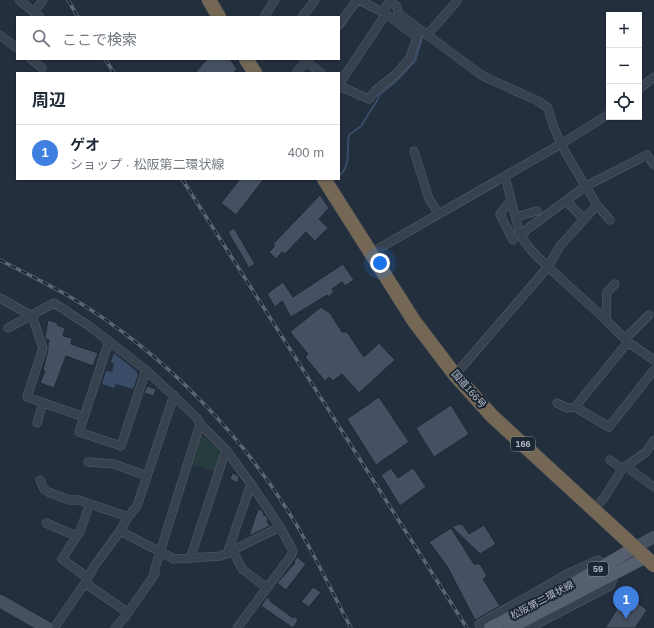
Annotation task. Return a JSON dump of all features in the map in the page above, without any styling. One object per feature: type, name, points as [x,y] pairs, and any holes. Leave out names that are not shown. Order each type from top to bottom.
[{"type":"highway","points":[[209,0],[218,16]]},
{"type":"highway","points":[[247,60],[254,72]]},
{"type":"highway","name":"国道166号","points":[[325,180],[414,321],[455,375],[492,416],[594,509],[634,548],[651,558]]},
{"type":"main road","name":"松阪第二環状線","points":[[510,628],[634,548]]},
{"type":"main road","name":"松阪第二環状線","points":[[490,628],[564,594],[651,558]]},
{"type":"street","points":[[19,0],[37,15],[43,0]]},
{"type":"street","points":[[266,16],[265,15],[275,0]]},
{"type":"street","points":[[303,16],[315,0]]},
{"type":"street","points":[[340,24],[358,0],[386,14],[417,37],[410,58],[396,74],[376,90],[369,100],[340,86]]},
{"type":"street","points":[[386,14],[384,9],[390,1],[397,7],[398,13],[487,78],[538,101],[548,108],[551,122],[561,144],[597,205],[610,220]]},
{"type":"street","points":[[428,34],[457,1]]},
{"type":"street","points":[[340,83],[386,14]]},
{"type":"street","points":[[0,35],[16,47]]},
{"type":"street","points":[[32,60],[44,68]]},
{"type":"street","points":[[297,72],[307,60],[320,72]]},
{"type":"street","points":[[642,87],[654,77]]},
{"type":"street","points":[[371,253],[561,144],[606,116]]},
{"type":"street","points":[[414,151],[429,199],[439,214]]},
{"type":"street","points":[[654,165],[646,155],[586,186],[526,230],[522,238],[531,250],[548,267],[626,339],[654,360]]},
{"type":"street","points":[[505,176],[519,231]]},
{"type":"street","points":[[511,200],[500,214],[512,240]]},
{"type":"street","points":[[566,201],[584,219]]},
{"type":"street","points":[[455,375],[548,267],[560,246],[597,205]]},
{"type":"street","points":[[516,218],[537,211]]},
{"type":"street","points":[[606,320],[607,292],[615,284]]},
{"type":"street","points":[[0,298],[32,316],[43,348],[27,397],[84,416]]},
{"type":"street","points":[[8,328],[54,303],[109,341],[146,370],[174,395],[226,450],[280,527],[293,551],[291,556],[237,628]]},
{"type":"street","points":[[575,407],[630,334],[649,315]]},
{"type":"street","points":[[109,341],[79,432],[121,446],[146,370]]},
{"type":"street","points":[[556,402],[567,408],[575,407],[609,427],[654,370]]},
{"type":"street","points":[[54,628],[128,517],[137,506],[174,395]]},
{"type":"street","points":[[37,423],[43,403]]},
{"type":"street","points":[[114,628],[127,614],[155,574],[154,572],[160,552],[200,424]]},
{"type":"street","points":[[594,509],[604,498],[625,467],[646,452],[653,442]]},
{"type":"street","points":[[190,559],[226,450]]},
{"type":"street","points":[[610,460],[631,470],[654,487]]},
{"type":"street","points":[[88,462],[114,464],[147,476]]},
{"type":"street","points":[[40,480],[44,489],[48,492],[69,500],[79,500],[128,517]]},
{"type":"street","points":[[230,553],[251,484]]},
{"type":"street","points":[[90,504],[80,531],[62,560],[127,614]]},
{"type":"street","points":[[46,523],[76,536]]},
{"type":"street","points":[[120,530],[174,559],[190,559],[221,556],[230,553],[280,527]]},
{"type":"street","points":[[634,548],[654,537]]},
{"type":"street","points":[[230,553],[242,569],[267,588]]},
{"type":"street","points":[[482,628],[479,624],[572,572],[597,560],[606,565]]},
{"type":"street","points":[[529,628],[610,586],[615,574]]},
{"type":"street","points":[[0,601],[47,628]]},
{"type":"green space","points":[[200,434],[220,450],[216,472],[190,464]]},
{"type":"water","points":[[114,353],[136,371],[138,375],[133,389],[116,384],[114,388],[102,384],[106,371],[112,372],[114,364],[111,362]]},
{"type":"building","points":[[206,60],[231,60],[237,69],[234,72],[196,72]]},
{"type":"building","points":[[239,180],[263,180],[236,215],[221,203]]},
{"type":"building","points":[[320,195],[329,208],[319,219],[328,228],[315,241],[306,232],[285,254],[282,252],[276,259],[269,252],[275,246],[273,244]]},
{"type":"building","points":[[234,228],[255,264],[249,268],[228,232]]},
{"type":"building","points":[[343,264],[354,280],[345,286],[342,282],[332,289],[334,292],[328,297],[327,295],[291,317],[282,301],[275,307],[267,294],[283,282],[293,297]]},
{"type":"building","points":[[321,307],[330,313],[342,332],[347,332],[364,357],[379,343],[395,360],[359,393],[342,374],[333,381],[329,377],[325,381],[305,357],[308,354],[290,332]]},
{"type":"building","points":[[48,320],[58,323],[57,325],[65,328],[63,336],[72,338],[71,344],[98,353],[93,366],[66,356],[54,388],[40,383],[45,371],[43,370],[48,349],[49,340],[46,340],[45,337]]},
{"type":"building","points":[[147,386],[156,389],[154,396],[144,393]]},
{"type":"building","points":[[379,397],[409,442],[376,465],[347,419]]},
{"type":"building","points":[[451,405],[469,434],[434,457],[416,428]]},
{"type":"building","points":[[391,468],[398,478],[413,468],[426,487],[400,506],[381,475]]},
{"type":"building","points":[[232,473],[239,477],[238,483],[230,479]]},
{"type":"building","points":[[258,509],[264,513],[263,515],[268,519],[267,521],[270,526],[249,536]]},
{"type":"building","points":[[459,524],[463,525],[469,534],[484,525],[496,544],[480,554],[452,527]]},
{"type":"building","points":[[451,528],[474,564],[480,564],[487,576],[483,579],[500,606],[475,620],[447,566],[429,542]]},
{"type":"building","points":[[297,557],[306,564],[286,590],[277,583],[295,563],[294,562]]},
{"type":"building","points":[[313,587],[321,592],[309,607],[301,602]]},
{"type":"building","points":[[627,594],[647,610],[635,628],[605,628]]},
{"type":"building","points":[[267,597],[271,600],[270,601],[298,620],[293,628],[261,606]]},
{"type":"waterway","points":[[340,175],[346,167],[349,135],[361,126],[379,95],[394,83],[415,61],[422,35]]},
{"type":"railway","points":[[68,0],[77,16]]},
{"type":"railway","points":[[106,60],[113,72]]},
{"type":"railway","points":[[183,180],[467,628]]},
{"type":"railway","points":[[0,260],[67,295],[104,318],[172,373],[204,404],[234,437],[261,471],[286,507],[314,555],[351,628]]},
{"type":"place","name":"ゲオ","points":[[626,619]]}]
